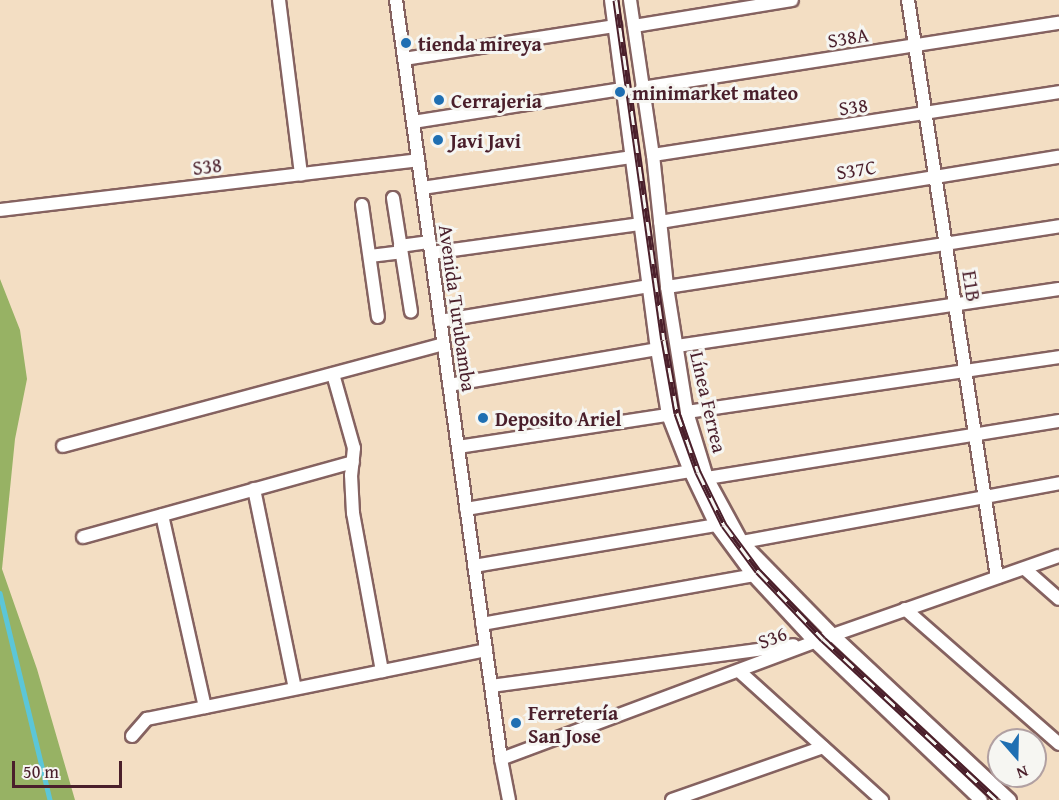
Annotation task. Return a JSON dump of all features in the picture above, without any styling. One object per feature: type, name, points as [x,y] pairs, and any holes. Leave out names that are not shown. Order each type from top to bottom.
[{"type":"street","points":[[279,0],[301,174]]},
{"type":"street","name":"Avenida Turubamba","points":[[396,0],[501,759],[509,800]]},
{"type":"street","name":"Línea Ferrea","points":[[611,0],[657,349],[668,414],[690,471],[716,525],[753,576],[815,642],[981,800]]},
{"type":"street","name":"Línea Ferrea","points":[[630,0],[687,412],[707,477],[742,542],[833,635],[1010,800]]},
{"type":"street","points":[[634,26],[792,0]]},
{"type":"street","name":"E1B","points":[[908,0],[998,577]]},
{"type":"street","name":"S38A","points":[[642,88],[1059,23]]},
{"type":"street","points":[[404,59],[615,26]]},
{"type":"street","points":[[413,122],[622,89]]},
{"type":"street","name":"S38","points":[[653,155],[926,115],[1059,92]]},
{"type":"street","points":[[422,188],[631,157]]},
{"type":"street","name":"S37C","points":[[660,222],[1059,157]]},
{"type":"street","name":"S38","points":[[0,210],[418,159]]},
{"type":"street","points":[[393,198],[411,312]]},
{"type":"street","points":[[362,205],[378,317]]},
{"type":"street","points":[[370,256],[401,249],[641,224]]},
{"type":"street","points":[[668,287],[1059,226]]},
{"type":"street","points":[[440,321],[649,286]]},
{"type":"street","points":[[677,346],[1059,289]]},
{"type":"street","points":[[63,446],[443,344]]},
{"type":"street","points":[[449,385],[657,349]]},
{"type":"street","points":[[687,412],[1059,357]]},
{"type":"street","points":[[333,374],[354,448],[353,513],[382,671]]},
{"type":"street","points":[[458,447],[668,414]]},
{"type":"street","points":[[707,477],[1059,421]]},
{"type":"street","points":[[83,537],[353,462]]},
{"type":"street","points":[[466,509],[690,471]]},
{"type":"street","points":[[742,542],[1059,483]]},
{"type":"street","points":[[254,489],[295,688]]},
{"type":"street","points":[[162,515],[205,707]]},
{"type":"street","points":[[474,566],[716,525]]},
{"type":"street","name":"S36","points":[[501,759],[833,635],[1059,556]]},
{"type":"street","points":[[1025,569],[1059,599]]},
{"type":"street","points":[[482,624],[753,576]]},
{"type":"street","points":[[905,609],[1059,744]]},
{"type":"street","points":[[491,686],[815,642]]},
{"type":"street","points":[[132,736],[147,719],[486,650]]},
{"type":"street","points":[[739,671],[882,800]]},
{"type":"street","points":[[672,800],[823,747]]},
{"type":"green space","points":[[0,279],[20,330],[27,379],[15,439],[2,569],[37,669],[75,800],[0,800]]},
{"type":"waterway","points":[[0,593],[50,800]]},
{"type":"railway","points":[[616,0],[664,340],[677,413],[698,472],[724,525],[758,571],[823,639],[996,800]]},
{"type":"place","name":"tienda mireya","points":[[406,43]]},
{"type":"place","name":"minimarket mateo","points":[[620,92]]},
{"type":"place","name":"Cerrajeria","points":[[439,100]]},
{"type":"place","name":"Javi Javi","points":[[438,140]]},
{"type":"place","name":"Deposito Ariel","points":[[483,418]]},
{"type":"place","name":"Ferretería San Jose","points":[[516,723]]}]
